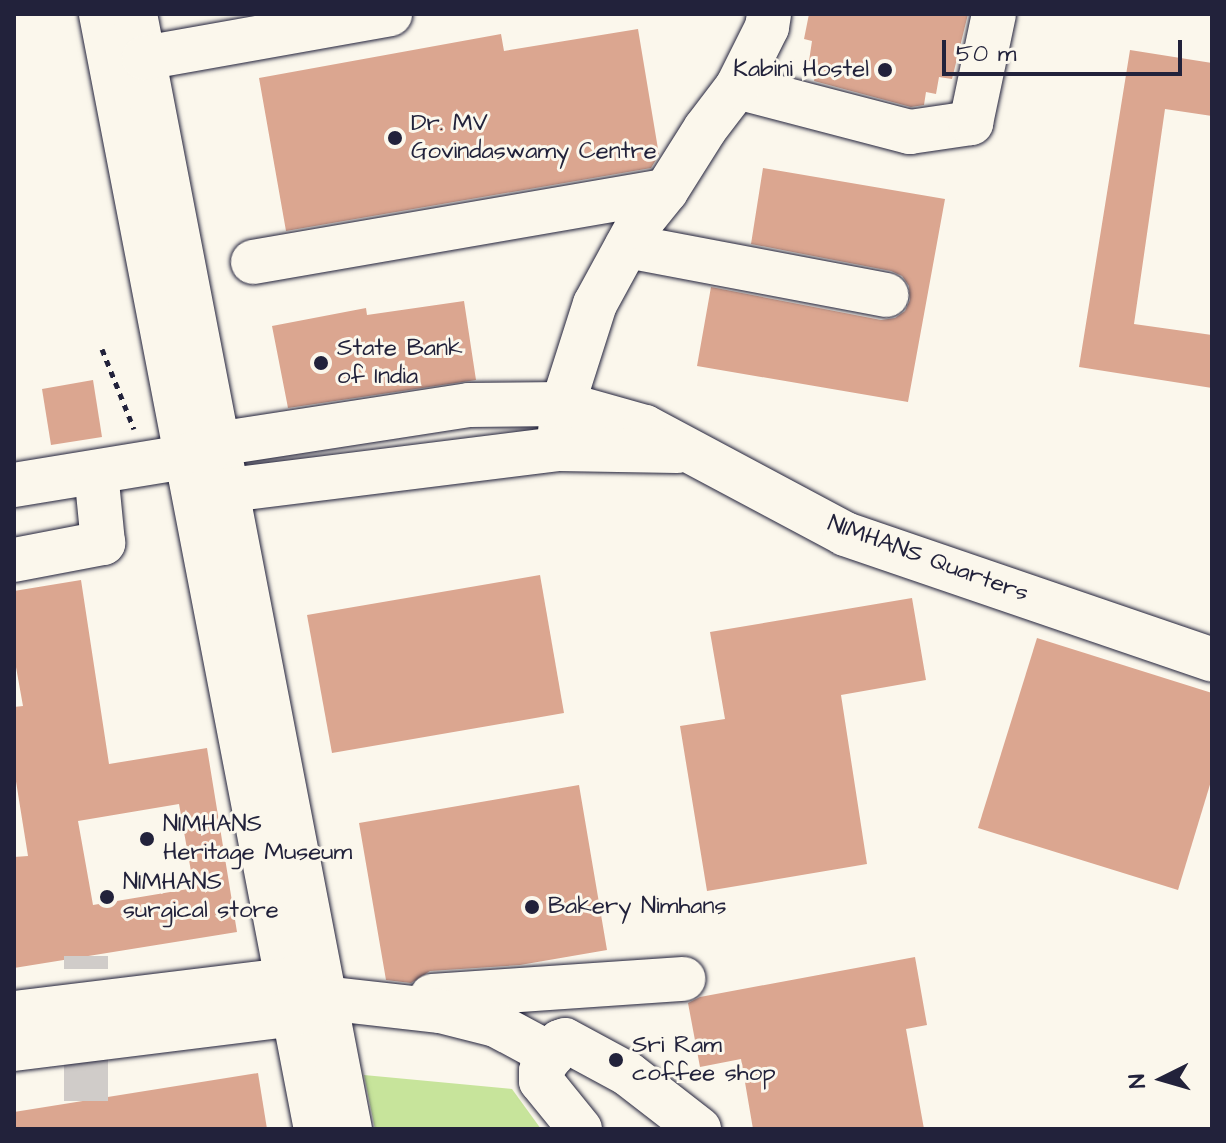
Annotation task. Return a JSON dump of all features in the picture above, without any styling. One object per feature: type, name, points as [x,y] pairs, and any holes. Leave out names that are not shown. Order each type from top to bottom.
[{"type":"lane","points":[[101,14],[194,470],[312,993],[350,1129]]},
{"type":"lane","points":[[135,14],[144,58],[194,470]]},
{"type":"lane","points":[[144,58],[200,30],[390,14]]},
{"type":"lane","points":[[559,449],[563,404],[595,304],[637,227],[666,191],[705,129],[737,87],[767,27],[769,14]]},
{"type":"lane","points":[[737,87],[910,132],[971,123],[994,14]]},
{"type":"lane","points":[[253,262],[666,191]]},
{"type":"lane","points":[[627,246],[886,295]]},
{"type":"lane","name":"NIMHANS Quarters","points":[[194,470],[469,405],[563,404],[645,427],[845,534],[1212,660]]},
{"type":"lane","points":[[14,485],[96,472],[194,470],[559,449],[631,453],[692,450]]},
{"type":"lane","points":[[14,560],[103,543],[96,472]]},
{"type":"lane","points":[[14,1013],[312,993],[683,979]]},
{"type":"lane","points":[[312,993],[316,1129]]},
{"type":"lane","points":[[14,1049],[312,993],[440,1011],[496,1025],[552,1055]]},
{"type":"lane","points":[[580,1129],[541,1081],[541,1071],[565,1040],[628,1074],[699,1129]]},
{"type":"path","points":[[102,349],[194,470]]},
{"type":"green space","points":[[364,1075],[512,1089],[541,1129],[375,1129]]},
{"type":"building","name":"Kabini Hostel","points":[[809,14],[968,14],[952,79],[939,77],[936,94],[926,92],[924,105],[911,107],[814,81],[818,62],[809,61],[812,41],[804,39]]},
{"type":"building","name":"Dr. MV Govindaswamy Centre","points":[[638,29],[659,155],[651,168],[286,231],[259,78],[501,34],[504,51]]},
{"type":"building","points":[[1130,50],[1212,63],[1212,116],[1165,109],[1134,324],[1212,335],[1212,388],[1079,367]]},
{"type":"building","points":[[763,168],[945,199],[908,402],[697,366],[711,287],[881,320],[895,318],[905,311],[910,300],[909,286],[902,276],[891,271],[751,244]]},
{"type":"building","points":[[464,301],[476,380],[288,408],[272,326],[366,308],[367,315]]},
{"type":"building","points":[[93,380],[102,437],[51,445],[42,389]]},
{"type":"building","points":[[540,575],[564,713],[332,753],[307,615]]},
{"type":"building","points":[[81,580],[109,764],[207,748],[237,932],[14,968],[14,857],[28,856],[14,769],[14,707],[23,706],[14,656],[14,591]],"holes":[[[179,804],[194,888],[93,905],[78,821]]]},
{"type":"building","points":[[912,598],[926,680],[841,695],[867,864],[707,891],[680,726],[725,719],[710,632]]},
{"type":"building","points":[[1037,638],[1212,693],[1212,778],[1178,890],[978,828]]},
{"type":"building","points":[[579,785],[607,950],[520,965],[430,971],[411,983],[386,980],[359,823]]},
{"type":"building","points":[[915,957],[927,1025],[906,1029],[924,1129],[753,1129],[741,1059],[700,1067],[688,1003],[700,997]]},
{"type":"building","points":[[258,1073],[267,1129],[14,1129],[14,1112]]},
{"type":"tunnel","points":[[86,956],[86,1101]]},
{"type":"place","name":"Kabini Hostel","points":[[885,70]]},
{"type":"place","name":"Dr. MV Govindaswamy Centre","points":[[395,138]]},
{"type":"place","name":"State Bank of India","points":[[321,363]]},
{"type":"place","name":"NIMHANS Heritage Museum","points":[[147,839]]},
{"type":"place","name":"NIMHANS surgical store","points":[[107,897]]},
{"type":"place","name":"Bakery Nimhans","points":[[532,907]]},
{"type":"place","name":"Sri Ram coffee shop","points":[[616,1060]]}]
